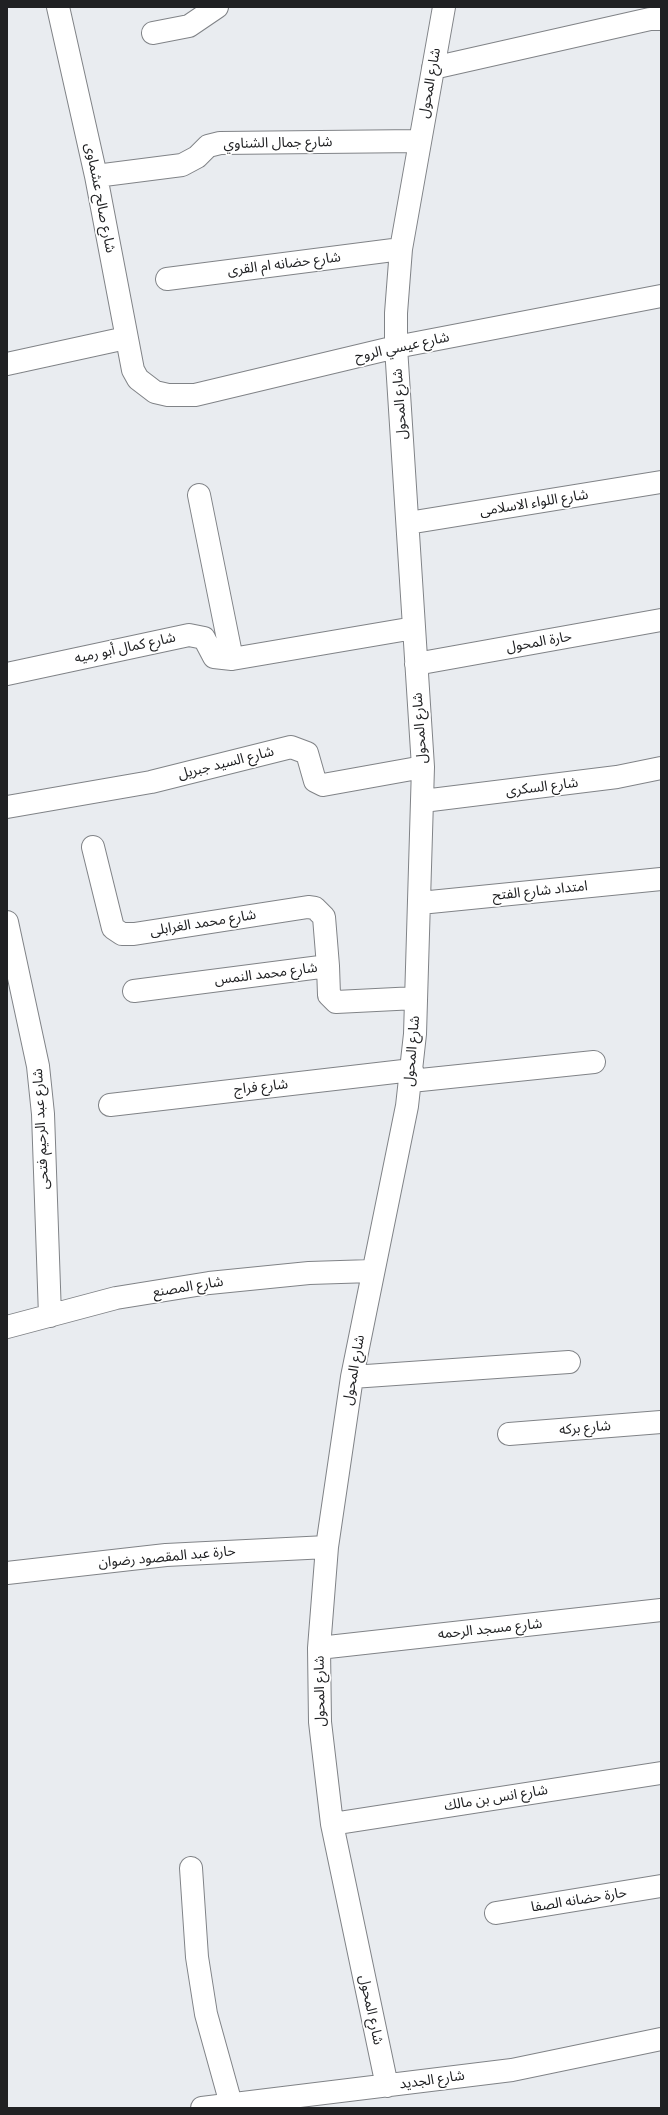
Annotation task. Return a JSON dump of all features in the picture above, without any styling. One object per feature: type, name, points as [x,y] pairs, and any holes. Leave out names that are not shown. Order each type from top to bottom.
[{"type":"street","name":"شارع صالح عشماوى","points":[[58,7],[96,176],[133,370],[146,386]]},
{"type":"street","points":[[153,33],[189,26],[217,7]]},
{"type":"street","name":"شارع المحول","points":[[387,2086],[332,1824],[320,1722],[319,1648],[326,1547],[352,1377],[411,1076],[420,903],[423,767],[396,347],[398,274],[401,249],[444,7]]},
{"type":"street","points":[[433,68],[650,19],[661,18]]},
{"type":"street","name":"شارع جمال الشناوي","points":[[96,176],[182,165],[197,157],[208,146],[220,143],[420,141]]},
{"type":"street","name":"شارع حضانه ام القرى","points":[[167,279],[401,249]]},
{"type":"street","name":"شارع عيسي الروح","points":[[146,386],[155,392],[168,395],[195,395],[396,347],[661,296]]},
{"type":"street","points":[[7,364],[126,338]]},
{"type":"street","name":"شارع اللواء الاسلامى","points":[[408,524],[661,482]]},
{"type":"street","points":[[199,495],[232,659]]},
{"type":"street","name":"حارة المحول","points":[[416,664],[661,620]]},
{"type":"street","name":"شارع كمال أبو رميه","points":[[7,674],[188,635],[204,638],[214,657],[232,659],[414,628]]},
{"type":"street","name":"شارع السيد جبريل","points":[[7,807],[151,782],[291,747],[307,753],[315,781],[323,785],[423,767]]},
{"type":"street","name":"شارع السكرى","points":[[423,801],[616,778],[661,768]]},
{"type":"street","name":"شارع محمد الغرابلى","points":[[93,847],[113,928],[122,934],[134,934],[308,907],[315,908],[324,917],[328,966]]},
{"type":"street","name":"امتداد شارع الفتح","points":[[420,903],[661,879]]},
{"type":"street","name":"شارع عبد الرحيم فتحى","points":[[7,922],[38,1066],[43,1114],[50,1316]]},
{"type":"street","name":"شارع محمد النمس","points":[[134,991],[328,966],[329,995],[336,1002],[416,998]]},
{"type":"street","name":"شارع فراج","points":[[110,1105],[411,1076],[594,1062]]},
{"type":"street","name":"شارع المصنع","points":[[7,1327],[116,1298],[209,1283],[309,1273],[372,1271]]},
{"type":"street","points":[[352,1377],[569,1362]]},
{"type":"street","name":"شارع بركه","points":[[509,1434],[661,1422]]},
{"type":"street","name":"حارة عبد المقصود رضوان","points":[[7,1572],[166,1556],[326,1547]]},
{"type":"street","name":"شارع مسجد الرحمه","points":[[319,1648],[661,1610]]},
{"type":"street","name":"شارع انس بن مالك","points":[[332,1824],[661,1773]]},
{"type":"street","points":[[191,1868],[197,1958],[206,2014],[232,2104]]},
{"type":"street","name":"حارة حضانه الصفا","points":[[496,1913],[661,1886]]},
{"type":"street","name":"شارع الجديد","points":[[202,2108],[512,2070],[661,2039]]}]
